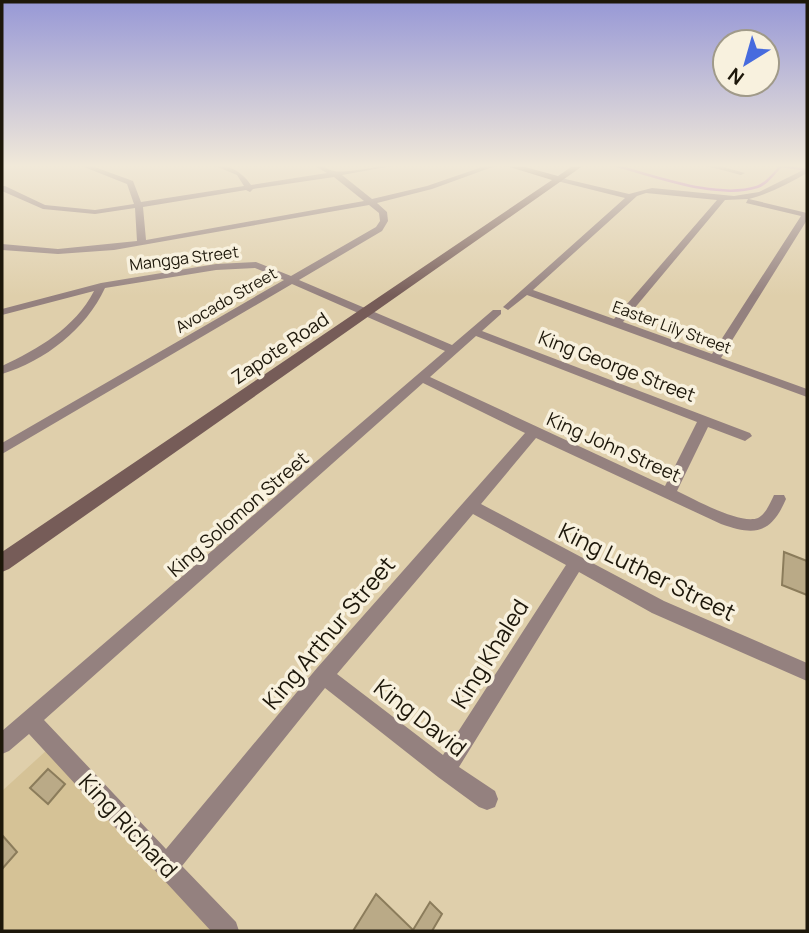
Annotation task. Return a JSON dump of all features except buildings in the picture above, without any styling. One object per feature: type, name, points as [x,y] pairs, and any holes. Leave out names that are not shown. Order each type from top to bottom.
[{"type":"main road","name":"Zapote Road","points":[[2,563],[517,209]]},
{"type":"street","points":[[51,209],[95,212],[125,209]]},
{"type":"street","points":[[139,209],[142,242]]},
{"type":"street","points":[[2,247],[57,251],[142,242],[328,209]]},
{"type":"street","name":"Avocado Street","points":[[2,449],[379,229],[384,221],[383,212],[379,209]]},
{"type":"street","name":"King Solomon Street","points":[[2,744],[425,379],[617,209]]},
{"type":"street","points":[[616,324],[714,209]]},
{"type":"street","points":[[715,359],[807,215],[780,209]]},
{"type":"street","name":"Mangga Street","points":[[2,312],[101,286],[216,267],[256,265],[454,351]]},
{"type":"street","points":[[2,370],[48,345],[74,326],[91,308],[101,286]]},
{"type":"street","name":"Easter Lily Street","points":[[526,291],[807,393]]},
{"type":"street","name":"King George Street","points":[[476,332],[745,436]]},
{"type":"street","name":"King John Street","points":[[425,379],[726,520],[756,526],[767,520],[779,499]]},
{"type":"street","points":[[669,493],[704,421]]},
{"type":"street","name":"King Arthur Street","points":[[166,868],[324,675],[534,432]]},
{"type":"street","name":"King Luther Street","points":[[470,506],[658,607],[807,672]]},
{"type":"street","name":"King Khaled","points":[[445,770],[575,564]]},
{"type":"street","name":"King David","points":[[324,675],[445,770],[487,799]]},
{"type":"street","name":"King Richard","points":[[30,720],[227,931]]},
{"type":"shaded area","points":[[47,750],[227,931],[2,931],[2,791]]}]
